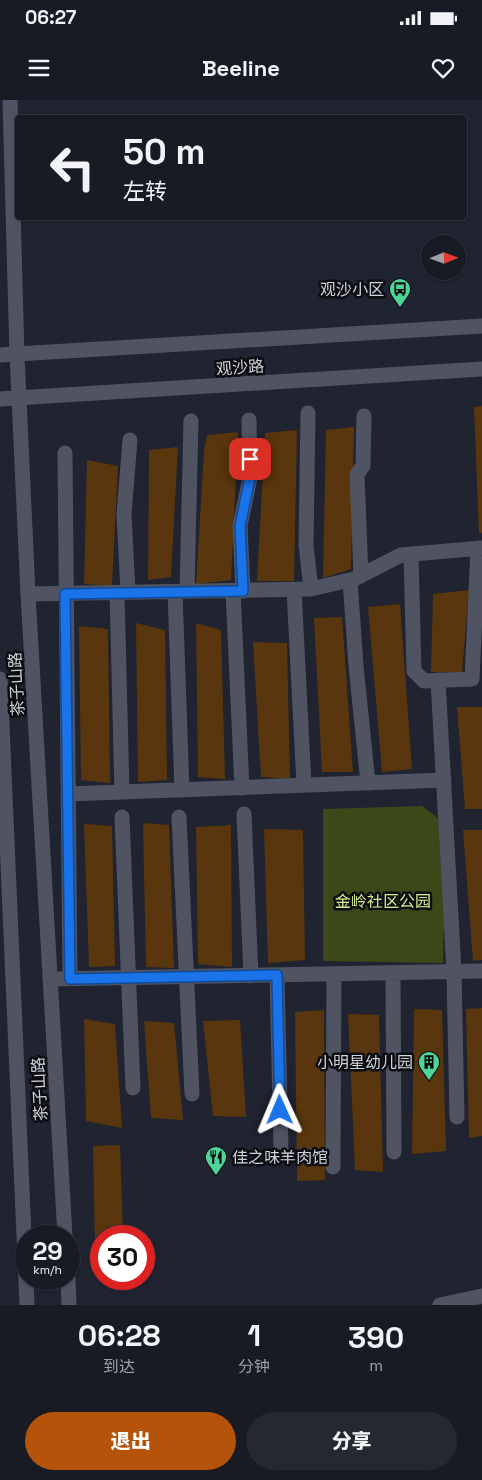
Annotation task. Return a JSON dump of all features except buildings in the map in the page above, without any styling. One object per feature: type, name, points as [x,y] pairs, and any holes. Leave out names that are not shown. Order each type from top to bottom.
[{"type":"street","name":"茶子山路","points":[[10,100],[17,355],[28,594],[64,1225]]},
{"type":"street","name":"观沙路","points":[[0,355],[482,326]]},
{"type":"street","name":"观沙路","points":[[0,400],[482,369]]},
{"type":"street","points":[[308,414],[306,545],[311,589]]},
{"type":"street","points":[[364,416],[363,466],[357,474],[356,666],[368,782]]},
{"type":"street","points":[[242,788],[238,591],[240,526],[250,478],[249,420]]},
{"type":"street","points":[[182,790],[181,591],[191,421]]},
{"type":"street","points":[[122,792],[122,592],[124,514],[130,440]]},
{"type":"street","points":[[65,453],[70,979]]},
{"type":"street","points":[[28,594],[311,589],[356,578],[402,555],[480,548],[472,679],[424,681],[414,671],[411,555]]},
{"type":"street","points":[[294,590],[304,785]]},
{"type":"street","name":"茶子山路","points":[[0,679],[27,1305]]},
{"type":"street","points":[[438,680],[454,972],[457,1117]]},
{"type":"street","points":[[68,794],[444,780]]},
{"type":"street","points":[[244,814],[251,976]]},
{"type":"street","points":[[122,817],[133,1088]]},
{"type":"street","points":[[179,817],[185,977],[192,1094]]},
{"type":"street","points":[[50,979],[482,971]]},
{"type":"street","points":[[392,973],[394,1152]]},
{"type":"street","points":[[333,1167],[334,974]]},
{"type":"street","points":[[277,975],[281,1149]]},
{"type":"street","points":[[68,1290],[69,1305]]},
{"type":"street","points":[[440,1305],[482,1296]]},
{"type":"green space","name":"金岭社区公园","points":[[422,806],[438,818],[444,921],[443,963],[323,961],[323,809]]},
{"type":"place","name":"观沙小区","points":[[400,308]]},
{"type":"place","name":"小明星幼儿园","points":[[429,1081]]},
{"type":"place","name":"佳之味羊肉馆","points":[[216,1176]]},
{"type":"route","points":[[250,459],[250,478],[240,526],[243,591],[65,594],[70,979],[277,975],[280,1110]]}]
